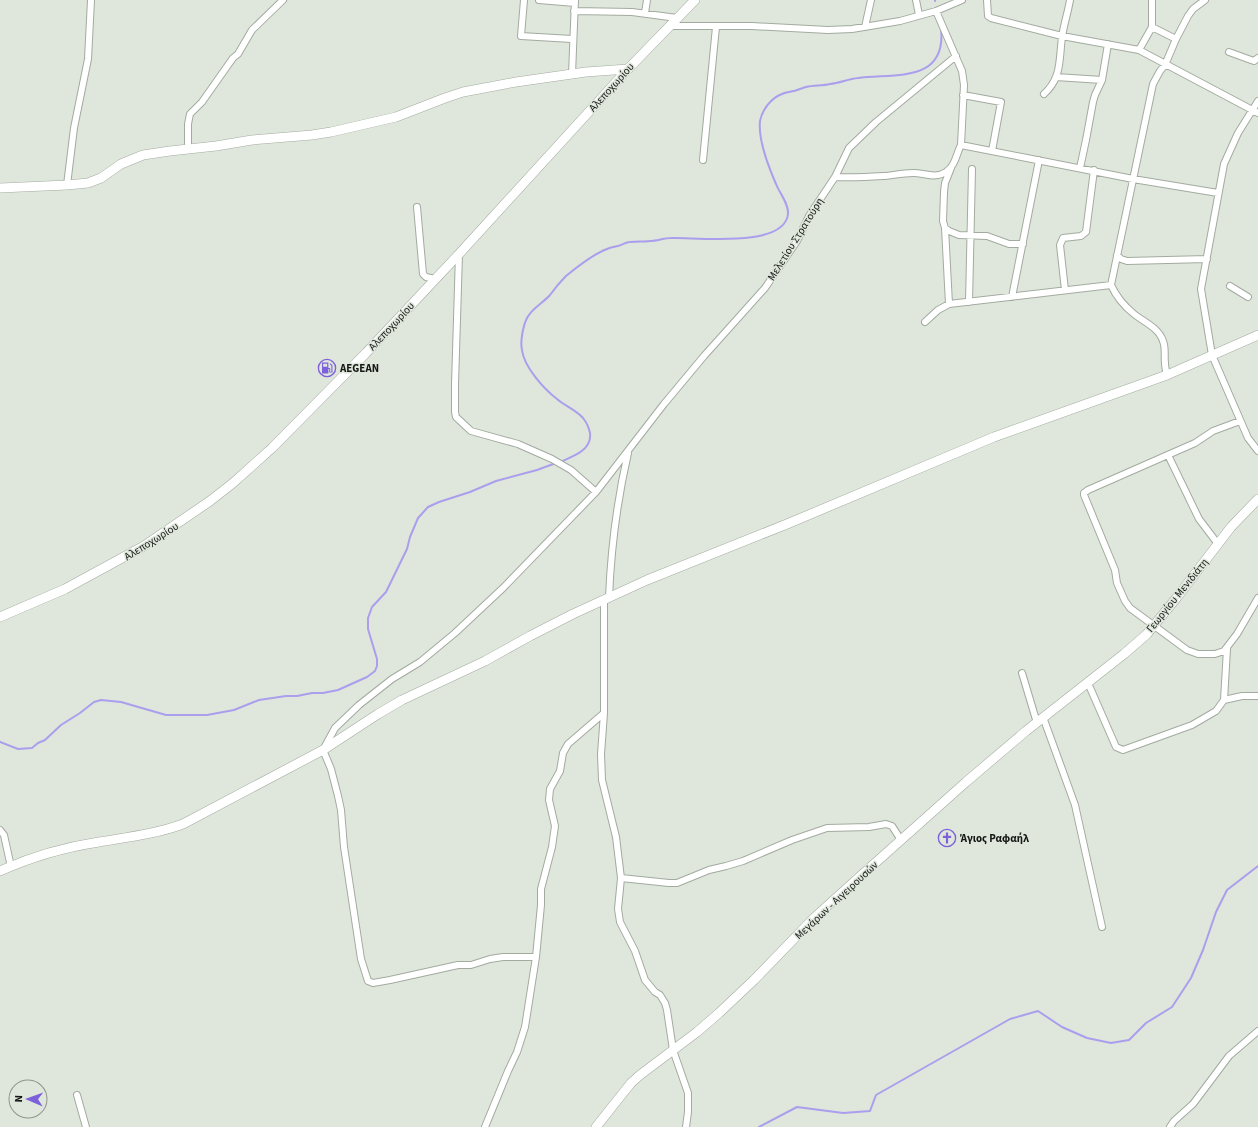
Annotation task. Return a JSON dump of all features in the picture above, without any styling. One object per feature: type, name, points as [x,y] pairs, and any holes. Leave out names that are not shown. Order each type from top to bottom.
[{"type":"street","points":[[67,185],[74,128],[88,59],[92,0]]},
{"type":"street","points":[[188,149],[188,124],[190,114],[202,102],[232,58],[238,54],[252,30],[283,0]]},
{"type":"street","points":[[524,0],[521,36],[572,39]]},
{"type":"street","points":[[539,0],[575,1],[572,39],[572,74]]},
{"type":"street","points":[[645,13],[647,0]]},
{"type":"street","name":"Αλεποχωρίου","points":[[0,617],[65,589],[115,563],[144,546],[210,501],[233,483],[272,448],[366,353],[668,26],[695,0]]},
{"type":"street","points":[[865,27],[871,0]]},
{"type":"street","points":[[916,0],[919,15]]},
{"type":"street","points":[[668,26],[752,26],[834,30],[900,22],[936,11],[948,3],[962,0]]},
{"type":"street","points":[[987,0],[988,16],[991,18],[1062,36],[1139,50],[1255,112]]},
{"type":"street","points":[[1044,94],[1053,85],[1059,68],[1062,36],[1070,0]]},
{"type":"street","points":[[1139,50],[1152,26],[1152,0]]},
{"type":"street","points":[[1167,375],[1164,341],[1159,332],[1127,308],[1116,295],[1111,285],[1154,84],[1160,71],[1165,65],[1188,16],[1193,9],[1205,0]]},
{"type":"street","points":[[574,11],[645,13],[677,18]]},
{"type":"street","points":[[936,11],[962,71],[964,85],[961,145],[945,183],[944,192],[943,221],[945,228],[949,304]]},
{"type":"street","points":[[1152,26],[1176,39]]},
{"type":"street","points":[[703,160],[716,27]]},
{"type":"street","points":[[1080,168],[1095,95],[1102,80],[1108,44]]},
{"type":"street","points":[[1229,52],[1254,61],[1258,58]]},
{"type":"street","name":"Μελετίου Στρατούρη","points":[[323,750],[335,728],[359,704],[420,662],[456,633],[503,588],[596,492],[664,404],[765,288],[797,240],[809,216],[835,177],[845,155],[853,144],[876,122],[956,56]]},
{"type":"street","points":[[0,188],[67,185],[94,181],[121,164],[139,156],[252,140],[312,135],[344,130],[396,117],[463,92],[516,82],[572,74],[601,70],[628,69]]},
{"type":"street","points":[[1056,77],[1102,80]]},
{"type":"street","points":[[963,95],[1001,102],[992,151]]},
{"type":"street","points":[[1258,100],[1255,112],[1238,133],[1224,164],[1202,289],[1212,355],[1248,438],[1258,451]]},
{"type":"street","points":[[961,145],[1218,194]]},
{"type":"street","points":[[1012,297],[1039,160]]},
{"type":"street","points":[[835,177],[859,178],[912,173],[933,176],[946,172],[954,163]]},
{"type":"street","points":[[969,302],[972,169]]},
{"type":"street","points":[[1065,290],[1060,245],[1063,238],[1081,236],[1086,232],[1094,170]]},
{"type":"street","points":[[417,207],[423,274],[426,277],[435,279]]},
{"type":"street","points":[[945,228],[959,235],[987,236],[1009,244],[1023,244]]},
{"type":"street","points":[[459,254],[455,384],[456,417],[471,431],[518,444],[552,459],[580,478],[596,492]]},
{"type":"street","points":[[1117,255],[1126,261],[1207,259]]},
{"type":"street","points":[[925,322],[938,310],[949,304],[1111,285]]},
{"type":"street","points":[[1230,286],[1248,297]]},
{"type":"street","points":[[0,871],[29,860],[73,847],[171,828],[195,818],[323,750],[402,700],[485,662],[530,636],[606,598],[646,580],[787,524],[994,437],[1167,375],[1258,335]]},
{"type":"street","points":[[1240,421],[1088,490],[1084,493],[1084,495],[1115,570],[1117,583],[1125,601],[1138,614],[1187,650],[1198,654],[1215,654],[1227,649],[1258,598]]},
{"type":"street","points":[[628,452],[617,512],[606,598],[604,713],[601,754],[602,780],[616,837],[621,878],[618,909],[620,922],[635,952],[646,980],[665,1003],[668,1010],[673,1050],[688,1093],[686,1127]]},
{"type":"street","points":[[1168,455],[1200,519],[1218,544]]},
{"type":"street","name":"Γεωργίου Μενιδιάτη","points":[[1088,683],[1147,634],[1153,624],[1178,596],[1231,528],[1258,499]]},
{"type":"street","points":[[1088,683],[1116,747],[1123,750],[1192,725],[1216,711],[1224,700],[1227,649]]},
{"type":"street","points":[[1022,673],[1075,805],[1102,927]]},
{"type":"street","name":"Μεγάρων - Αιγειρουσών","points":[[596,1127],[631,1083],[706,1025],[735,999],[814,918],[966,782],[1040,720],[1088,683]]},
{"type":"street","points":[[1224,700],[1242,696],[1258,696]]},
{"type":"street","points":[[484,1127],[522,1040],[529,1007],[536,957],[541,889],[552,847],[555,826],[549,800],[550,789],[560,771],[564,753],[568,744],[604,713]]},
{"type":"street","points":[[323,750],[331,769],[340,803],[344,847],[361,959],[368,981],[373,983],[390,980],[458,965],[471,965],[490,959],[503,957],[536,957]]},
{"type":"street","points":[[621,878],[677,883],[709,870],[743,861],[792,840],[833,827],[869,827],[886,824],[892,826],[901,840]]},
{"type":"street","points":[[0,830],[4,835],[10,867]]},
{"type":"street","points":[[1170,1127],[1193,1104],[1229,1056],[1258,1031]]},
{"type":"street","points":[[77,1095],[86,1127]]},
{"type":"waterway","points":[[560,462],[581,452],[588,444],[590,433],[583,418],[546,390],[526,363],[521,347],[523,330],[529,314],[550,295],[570,272],[591,257],[610,248],[628,242],[653,241],[668,238],[737,239],[756,237],[771,232],[783,225],[788,214],[788,210],[770,170],[761,136],[760,121],[768,105],[778,96],[806,87],[858,78],[902,75],[927,67],[936,59],[941,46],[941,28]]},
{"type":"waterway","points":[[0,742],[18,749],[32,748],[45,740],[61,725],[94,702],[101,700],[121,702],[166,715],[207,715],[234,710],[259,700],[338,690],[367,677],[375,671],[377,666],[377,659],[368,629],[368,618],[372,607],[386,592],[407,549],[418,518],[428,507],[439,502],[470,492],[496,481],[537,470],[556,463]]},
{"type":"waterway","points":[[759,1127],[797,1107],[843,1113],[870,1111],[876,1095],[1010,1019],[1038,1011],[1062,1027],[1087,1038],[1111,1043],[1129,1040],[1146,1023],[1172,1007],[1191,978],[1203,950],[1216,912],[1227,890],[1258,866]]},
{"type":"place","name":"AEGEAN","points":[[327,368]]},
{"type":"place","name":"Άγιος Ραφαήλ","points":[[947,838]]}]
